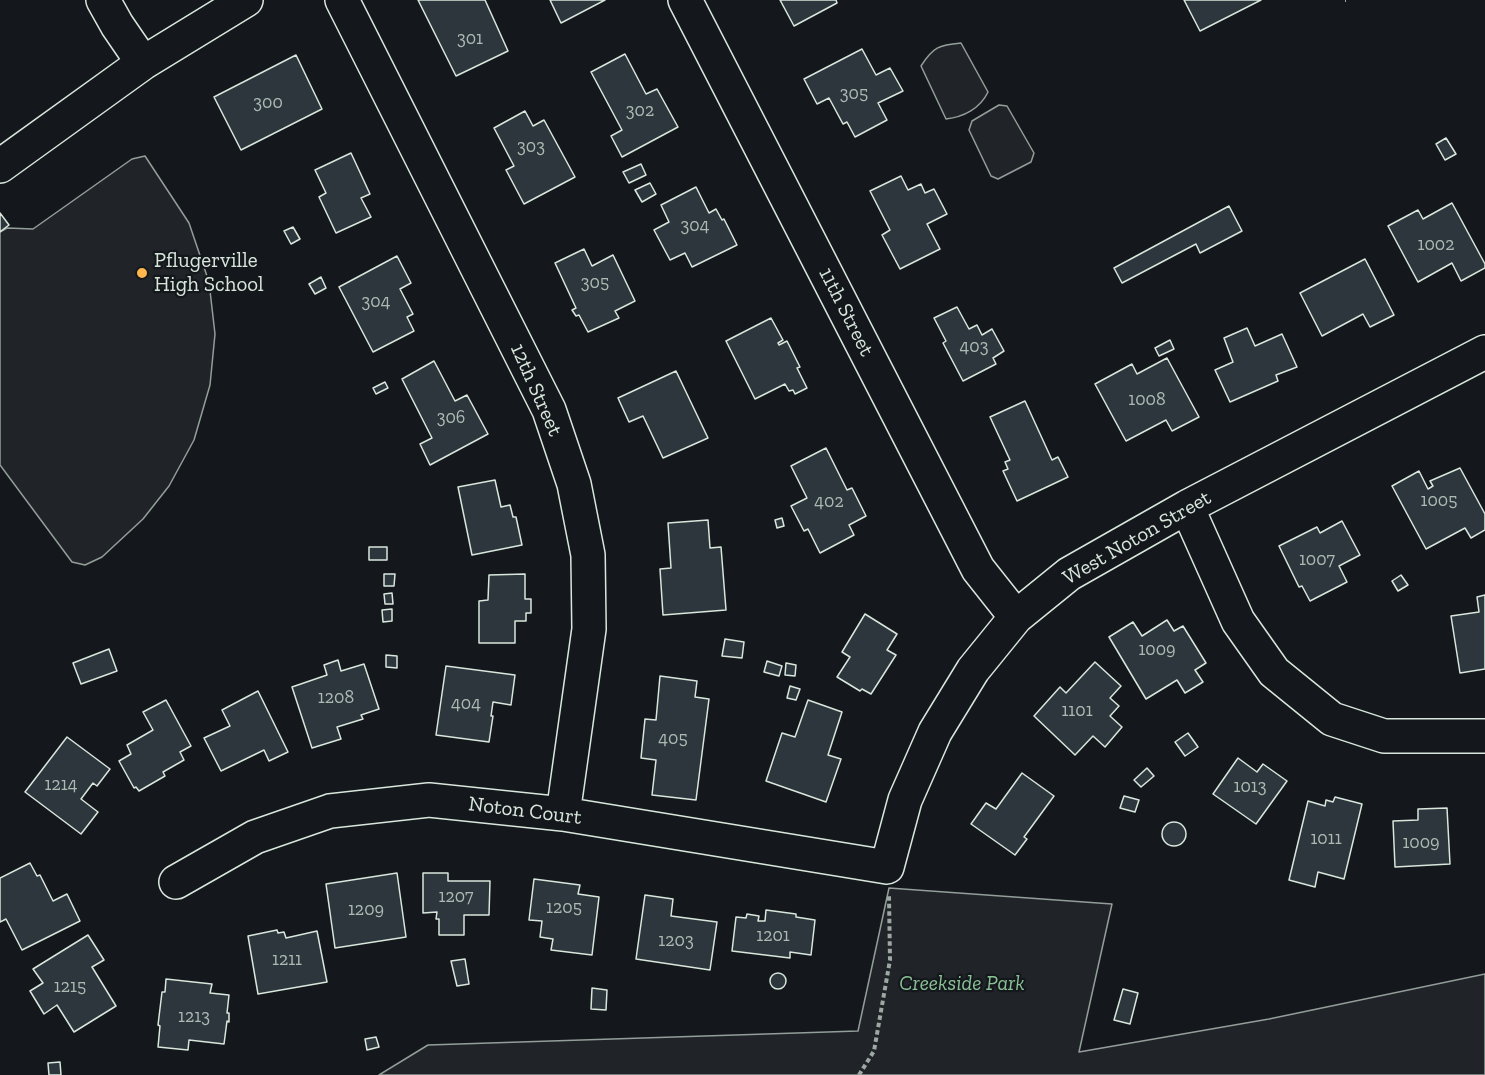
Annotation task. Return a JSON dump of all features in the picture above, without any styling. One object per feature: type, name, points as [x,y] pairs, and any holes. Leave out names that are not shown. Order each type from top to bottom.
[{"type":"street","points":[[103,0],[143,63]]},
{"type":"street","points":[[0,166],[143,63],[246,0]]},
{"type":"street","name":"12th Street","points":[[342,0],[549,410],[574,484],[588,555],[589,629],[563,814]]},
{"type":"street","name":"11th Street","points":[[685,0],[978,569],[1016,617]]},
{"type":"street","name":"West Noton Street","points":[[887,867],[905,800],[935,732],[973,670],[1016,617],[1069,574],[1187,507],[1485,352]]},
{"type":"street","points":[[1187,507],[1238,621],[1274,672],[1332,719],[1384,736],[1485,736]]},
{"type":"street","name":"Noton Court","points":[[176,882],[255,837],[330,811],[429,800],[563,814],[887,867]]},
{"type":"path","points":[[859,1075],[874,1051],[890,960],[887,867]]},
{"type":"green space","points":[[961,43],[988,92],[985,98],[970,111],[946,119],[921,66],[937,48]]},
{"type":"green space","points":[[999,105],[1007,106],[1034,153],[1031,162],[998,179],[991,176],[969,130],[972,121]]},
{"type":"green space","points":[[145,156],[189,223],[209,282],[215,334],[210,385],[194,440],[169,486],[143,519],[102,557],[85,565],[72,562],[0,465],[0,232],[7,228],[33,229],[132,159]]},
{"type":"green space","name":"Creekside Park","points":[[889,888],[1112,904],[1079,1052],[1269,1019],[1485,974],[1485,1075],[379,1075],[428,1045],[858,1031]]},
{"type":"building","points":[[418,0],[485,0],[508,51],[456,76]]},
{"type":"building","points":[[550,0],[605,0],[561,23]]},
{"type":"building","points":[[780,0],[836,0],[837,3],[794,26]]},
{"type":"building","points":[[1184,0],[1261,0],[1200,31]]},
{"type":"building","points":[[862,49],[876,75],[890,68],[903,91],[878,103],[887,120],[855,137],[847,122],[843,124],[829,98],[817,104],[804,79]]},
{"type":"building","points":[[625,54],[646,94],[657,89],[678,127],[622,157],[611,136],[622,130],[591,72]]},
{"type":"building","points":[[296,55],[322,109],[241,150],[214,97]]},
{"type":"building","points":[[525,111],[533,126],[544,120],[575,177],[524,204],[506,170],[514,166],[494,128]]},
{"type":"building","points":[[1446,138],[1456,154],[1445,160],[1436,144]]},
{"type":"building","points":[[351,153],[370,194],[361,198],[371,217],[336,233],[319,197],[326,193],[315,170]]},
{"type":"building","points":[[641,164],[646,175],[629,183],[623,172]]},
{"type":"building","points":[[901,176],[908,190],[921,184],[925,193],[934,189],[947,214],[927,224],[940,249],[900,269],[882,235],[890,230],[870,191]]},
{"type":"building","points":[[650,183],[656,194],[642,202],[635,190]]},
{"type":"building","points":[[696,187],[709,213],[716,209],[722,220],[724,219],[737,245],[692,267],[685,253],[670,260],[654,230],[669,222],[661,205]]},
{"type":"building","points":[[1452,203],[1485,264],[1485,268],[1461,281],[1452,263],[1418,282],[1388,226],[1418,210],[1423,219]]},
{"type":"building","points":[[1229,206],[1242,231],[1200,253],[1196,244],[1122,283],[1114,268]]},
{"type":"building","points":[[0,213],[9,225],[0,232]]},
{"type":"building","points":[[293,227],[300,239],[291,244],[284,231]]},
{"type":"building","points":[[584,249],[592,266],[613,255],[635,301],[615,311],[619,318],[588,332],[579,315],[576,316],[572,310],[576,308],[555,263]]},
{"type":"building","points":[[397,256],[411,283],[400,289],[413,314],[407,317],[414,331],[373,352],[339,287]]},
{"type":"building","points":[[1365,259],[1394,315],[1370,327],[1363,314],[1322,336],[1300,293]]},
{"type":"building","points":[[321,277],[326,288],[315,294],[309,284]]},
{"type":"building","points":[[957,307],[969,329],[977,325],[982,335],[992,329],[1004,351],[993,358],[996,364],[963,381],[943,343],[946,341],[934,318]]},
{"type":"building","points":[[771,318],[783,340],[778,343],[779,345],[787,341],[807,388],[795,394],[793,390],[789,391],[785,384],[755,399],[726,341]]},
{"type":"building","points":[[1247,328],[1255,346],[1282,334],[1297,367],[1276,375],[1278,381],[1230,402],[1215,370],[1233,362],[1224,338]]},
{"type":"building","points":[[1170,340],[1174,349],[1159,356],[1155,348]]},
{"type":"building","points":[[1167,358],[1199,417],[1172,431],[1166,420],[1126,441],[1095,384],[1132,364],[1137,374]]},
{"type":"building","points":[[434,361],[455,401],[467,395],[488,434],[430,465],[420,444],[432,438],[402,379]]},
{"type":"building","points":[[676,371],[708,438],[663,458],[643,416],[629,422],[618,398]]},
{"type":"building","points":[[385,382],[388,388],[376,394],[373,388]]},
{"type":"building","points":[[1025,401],[1052,460],[1058,457],[1068,477],[1017,501],[1003,471],[1008,469],[1005,462],[1010,460],[990,417]]},
{"type":"building","points":[[826,448],[847,490],[852,488],[866,516],[849,525],[854,535],[820,553],[808,529],[804,531],[791,506],[807,498],[791,466]]},
{"type":"building","points":[[1460,468],[1485,514],[1485,530],[1471,538],[1465,528],[1426,549],[1392,486],[1419,471],[1428,489],[1433,486],[1430,481]]},
{"type":"building","points":[[495,480],[501,507],[510,505],[513,517],[516,517],[522,545],[472,555],[458,487]]},
{"type":"building","points":[[782,518],[784,526],[777,528],[775,520]]},
{"type":"building","points":[[708,520],[710,548],[721,547],[726,610],[663,615],[660,569],[671,568],[668,523]]},
{"type":"building","points":[[1342,521],[1360,555],[1339,566],[1347,582],[1310,601],[1302,586],[1299,587],[1279,546],[1317,527],[1320,533]]},
{"type":"building","points":[[369,547],[387,547],[387,560],[369,560]]},
{"type":"building","points":[[384,574],[395,574],[394,586],[384,586]]},
{"type":"building","points":[[525,574],[525,599],[531,599],[531,613],[526,613],[526,621],[515,621],[515,643],[479,643],[479,601],[488,600],[489,575]]},
{"type":"building","points":[[1401,575],[1408,585],[1398,591],[1392,581]]},
{"type":"building","points":[[392,593],[393,604],[385,604],[384,594]]},
{"type":"building","points":[[1485,595],[1485,669],[1460,673],[1451,616],[1479,612],[1477,597]]},
{"type":"building","points":[[392,609],[392,621],[383,622],[382,610]]},
{"type":"building","points":[[865,614],[897,634],[887,650],[896,655],[871,694],[862,689],[860,691],[837,677],[850,657],[842,652]]},
{"type":"building","points":[[1167,620],[1174,631],[1183,626],[1206,663],[1195,670],[1203,682],[1185,693],[1177,680],[1146,699],[1109,637],[1133,622],[1142,636]]},
{"type":"building","points":[[725,639],[744,642],[742,658],[722,656]]},
{"type":"building","points":[[109,649],[117,671],[81,684],[73,663]]},
{"type":"building","points":[[386,655],[397,656],[397,668],[386,667]]},
{"type":"building","points":[[338,660],[341,671],[364,664],[379,709],[361,715],[363,719],[337,727],[341,739],[312,748],[292,687],[327,675],[324,665]]},
{"type":"building","points":[[767,661],[782,666],[779,676],[764,672]]},
{"type":"building","points":[[1095,662],[1121,686],[1110,698],[1119,706],[1110,716],[1122,727],[1105,747],[1093,736],[1075,755],[1034,716],[1060,687],[1066,693]]},
{"type":"building","points":[[786,663],[796,665],[795,676],[785,675]]},
{"type":"building","points":[[446,666],[515,675],[511,705],[493,702],[489,742],[436,735]]},
{"type":"building","points":[[660,676],[697,681],[695,697],[709,699],[696,800],[652,795],[656,760],[641,758],[645,719],[656,720]]},
{"type":"building","points":[[790,686],[800,689],[796,700],[787,698]]},
{"type":"building","points":[[258,691],[288,752],[269,761],[264,750],[221,771],[204,738],[230,726],[222,710]]},
{"type":"building","points":[[166,700],[191,746],[180,752],[184,760],[163,772],[165,776],[139,791],[136,787],[134,788],[119,761],[131,754],[127,745],[153,730],[143,712]]},
{"type":"building","points":[[808,700],[842,712],[828,755],[841,759],[826,802],[766,781],[782,733],[795,737]]},
{"type":"building","points":[[1188,733],[1198,747],[1185,756],[1175,742]]},
{"type":"building","points":[[67,737],[110,769],[97,786],[93,783],[81,799],[98,812],[81,834],[25,792]]},
{"type":"building","points":[[1238,758],[1257,772],[1263,764],[1287,781],[1256,824],[1213,794]]},
{"type":"building","points":[[1147,768],[1154,776],[1141,787],[1134,780]]},
{"type":"building","points":[[1022,773],[1054,796],[1024,837],[1027,839],[1015,855],[971,824],[986,803],[996,809]]},
{"type":"building","points":[[1124,796],[1139,800],[1135,812],[1120,808]]},
{"type":"building","points":[[1335,797],[1362,804],[1344,879],[1318,872],[1315,887],[1289,880],[1308,801],[1325,806],[1326,800],[1333,802]]},
{"type":"building","points":[[1447,808],[1450,864],[1395,867],[1393,821],[1418,820],[1418,809]]},
{"type":"building","points":[[1174,822],[1179,823],[1185,829],[1185,839],[1179,845],[1174,846],[1169,845],[1163,839],[1162,834],[1163,829],[1169,823]]},
{"type":"building","points":[[30,863],[37,876],[40,875],[53,901],[67,894],[80,921],[22,950],[6,919],[0,922],[0,878]]},
{"type":"building","points":[[397,873],[406,937],[335,948],[326,884]]},
{"type":"building","points":[[423,873],[448,873],[448,881],[490,881],[489,915],[464,915],[464,935],[439,935],[437,912],[423,913]]},
{"type":"building","points":[[534,879],[580,885],[578,894],[599,897],[592,955],[551,950],[553,939],[540,937],[542,921],[529,920]]},
{"type":"building","points":[[645,895],[673,899],[671,916],[717,922],[710,970],[636,959]]},
{"type":"building","points":[[766,910],[796,914],[796,917],[815,920],[811,955],[790,952],[790,958],[732,951],[736,917],[746,918],[747,914],[759,916],[758,921],[765,921]]},
{"type":"building","points":[[277,930],[278,933],[284,932],[286,938],[317,931],[327,982],[258,994],[248,936]]},
{"type":"building","points":[[88,935],[104,960],[92,967],[116,1006],[74,1032],[57,1005],[44,1014],[30,991],[43,983],[33,969]]},
{"type":"building","points":[[465,959],[469,984],[457,986],[451,961]]},
{"type":"building","points":[[778,973],[784,975],[786,981],[784,987],[778,989],[772,987],[770,981],[772,975]]},
{"type":"building","points":[[166,979],[212,984],[210,993],[229,995],[227,1013],[229,1013],[229,1022],[227,1021],[224,1044],[189,1040],[188,1050],[158,1047],[160,1026],[158,1025]]},
{"type":"building","points":[[592,988],[607,990],[606,1010],[591,1009]]},
{"type":"building","points":[[1123,989],[1138,993],[1130,1024],[1114,1020]]},
{"type":"building","points":[[376,1037],[379,1047],[367,1050],[365,1039]]},
{"type":"building","points":[[60,1062],[61,1075],[49,1075],[48,1063]]},
{"type":"place","name":"Pflugerville High School","points":[[142,273]]}]
